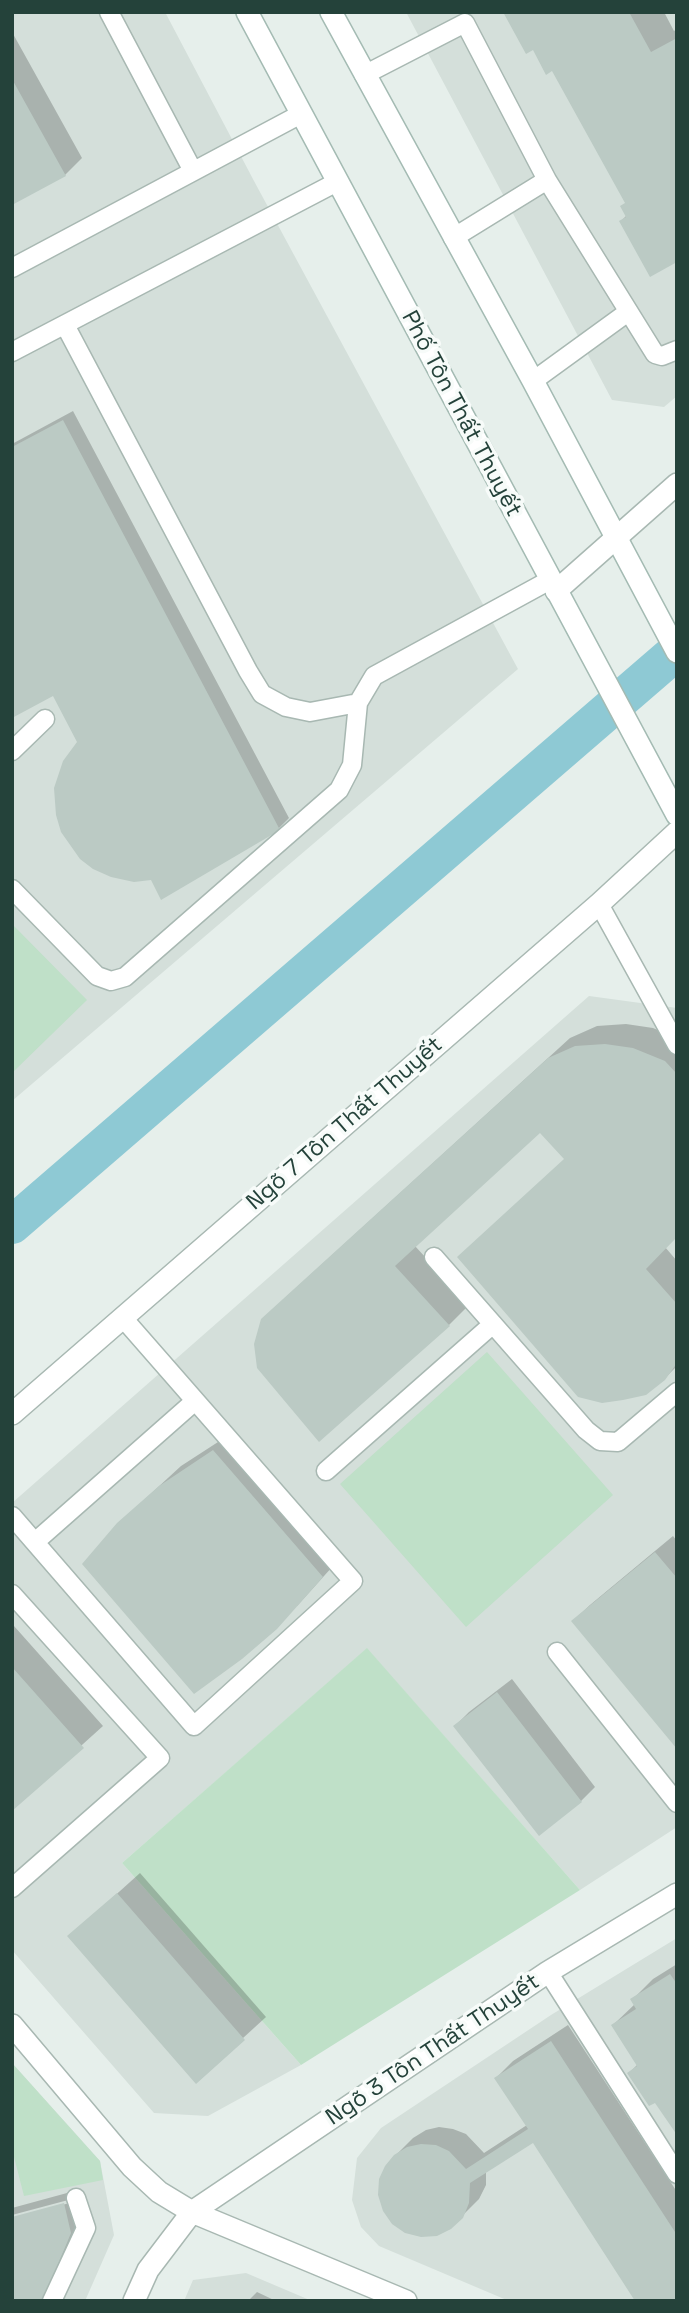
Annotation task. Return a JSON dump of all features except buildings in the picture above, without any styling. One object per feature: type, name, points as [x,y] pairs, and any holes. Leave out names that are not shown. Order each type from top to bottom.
[{"type":"street","name":"Phố Tôn Thất Thuyết","points":[[247,12],[677,816]]},
{"type":"street","points":[[331,12],[533,381],[677,652]]},
{"type":"street","points":[[553,586],[616,540],[677,484]]},
{"type":"street","name":"Ngõ 7 Tôn Thất Thuyết","points":[[12,1414],[599,904],[677,832]]},
{"type":"street","name":"Ngõ 3 Tôn Thất Thuyết","points":[[134,2301],[148,2270],[192,2212],[548,1972],[677,1894]]},
{"type":"street","points":[[12,2025],[132,2167],[159,2192],[192,2212],[406,2301]]},
{"type":"lane","points":[[109,12],[193,171]]},
{"type":"lane","points":[[364,75],[465,23],[547,180],[655,354],[662,356],[677,350]]},
{"type":"lane","points":[[12,268],[301,114]]},
{"type":"lane","points":[[453,238],[547,180]]},
{"type":"lane","points":[[14,354],[337,182]]},
{"type":"lane","points":[[533,381],[628,312]]},
{"type":"lane","points":[[65,326],[262,694],[286,707],[310,712],[358,703]]},
{"type":"lane","points":[[12,889],[97,976],[111,981],[125,977],[339,790],[352,765],[358,703],[374,676],[553,586]]},
{"type":"lane","points":[[12,751],[45,719]]},
{"type":"lane","points":[[599,904],[677,1045]]},
{"type":"lane","points":[[435,1257],[586,1430],[600,1441],[618,1442],[677,1392]]},
{"type":"lane","points":[[12,1516],[194,1726],[353,1581],[123,1318]]},
{"type":"lane","points":[[326,1471],[493,1324]]},
{"type":"lane","points":[[35,1542],[195,1401]]},
{"type":"lane","points":[[12,1594],[160,1758],[12,1888]]},
{"type":"lane","points":[[557,1651],[677,1803]]},
{"type":"lane","points":[[548,1972],[677,2174]]},
{"type":"lane","points":[[52,2301],[86,2228],[76,2198]]},
{"type":"shaded area","points":[[12,12],[165,12],[518,669],[12,1101]]},
{"type":"shaded area","points":[[406,12],[677,12],[677,396],[664,407],[612,400]]},
{"type":"shaded area","points":[[589,996],[677,1008],[677,1827],[580,1890],[367,1649],[122,1863],[301,2065],[208,2116],[154,2113],[12,1950],[12,1503]]},
{"type":"shaded area","points":[[677,1938],[677,2301],[509,2301],[379,2246],[361,2227],[352,2200],[357,2158],[381,2128],[551,2015]]},
{"type":"shaded area","points":[[12,2063],[100,2161],[114,2235],[85,2301],[12,2301]]},
{"type":"shaded area","points":[[246,2273],[312,2301],[184,2301],[193,2280]]},
{"type":"green space","points":[[12,924],[87,1000],[12,1073]]},
{"type":"green space","points":[[487,1352],[613,1495],[466,1627],[340,1484]]},
{"type":"green space","points":[[367,1648],[580,1890],[301,2065],[122,1863]]},
{"type":"green space","points":[[12,2063],[100,2161],[103,2180],[24,2196],[12,2149]]},
{"type":"waterway","points":[[12,1225],[677,651]]}]
